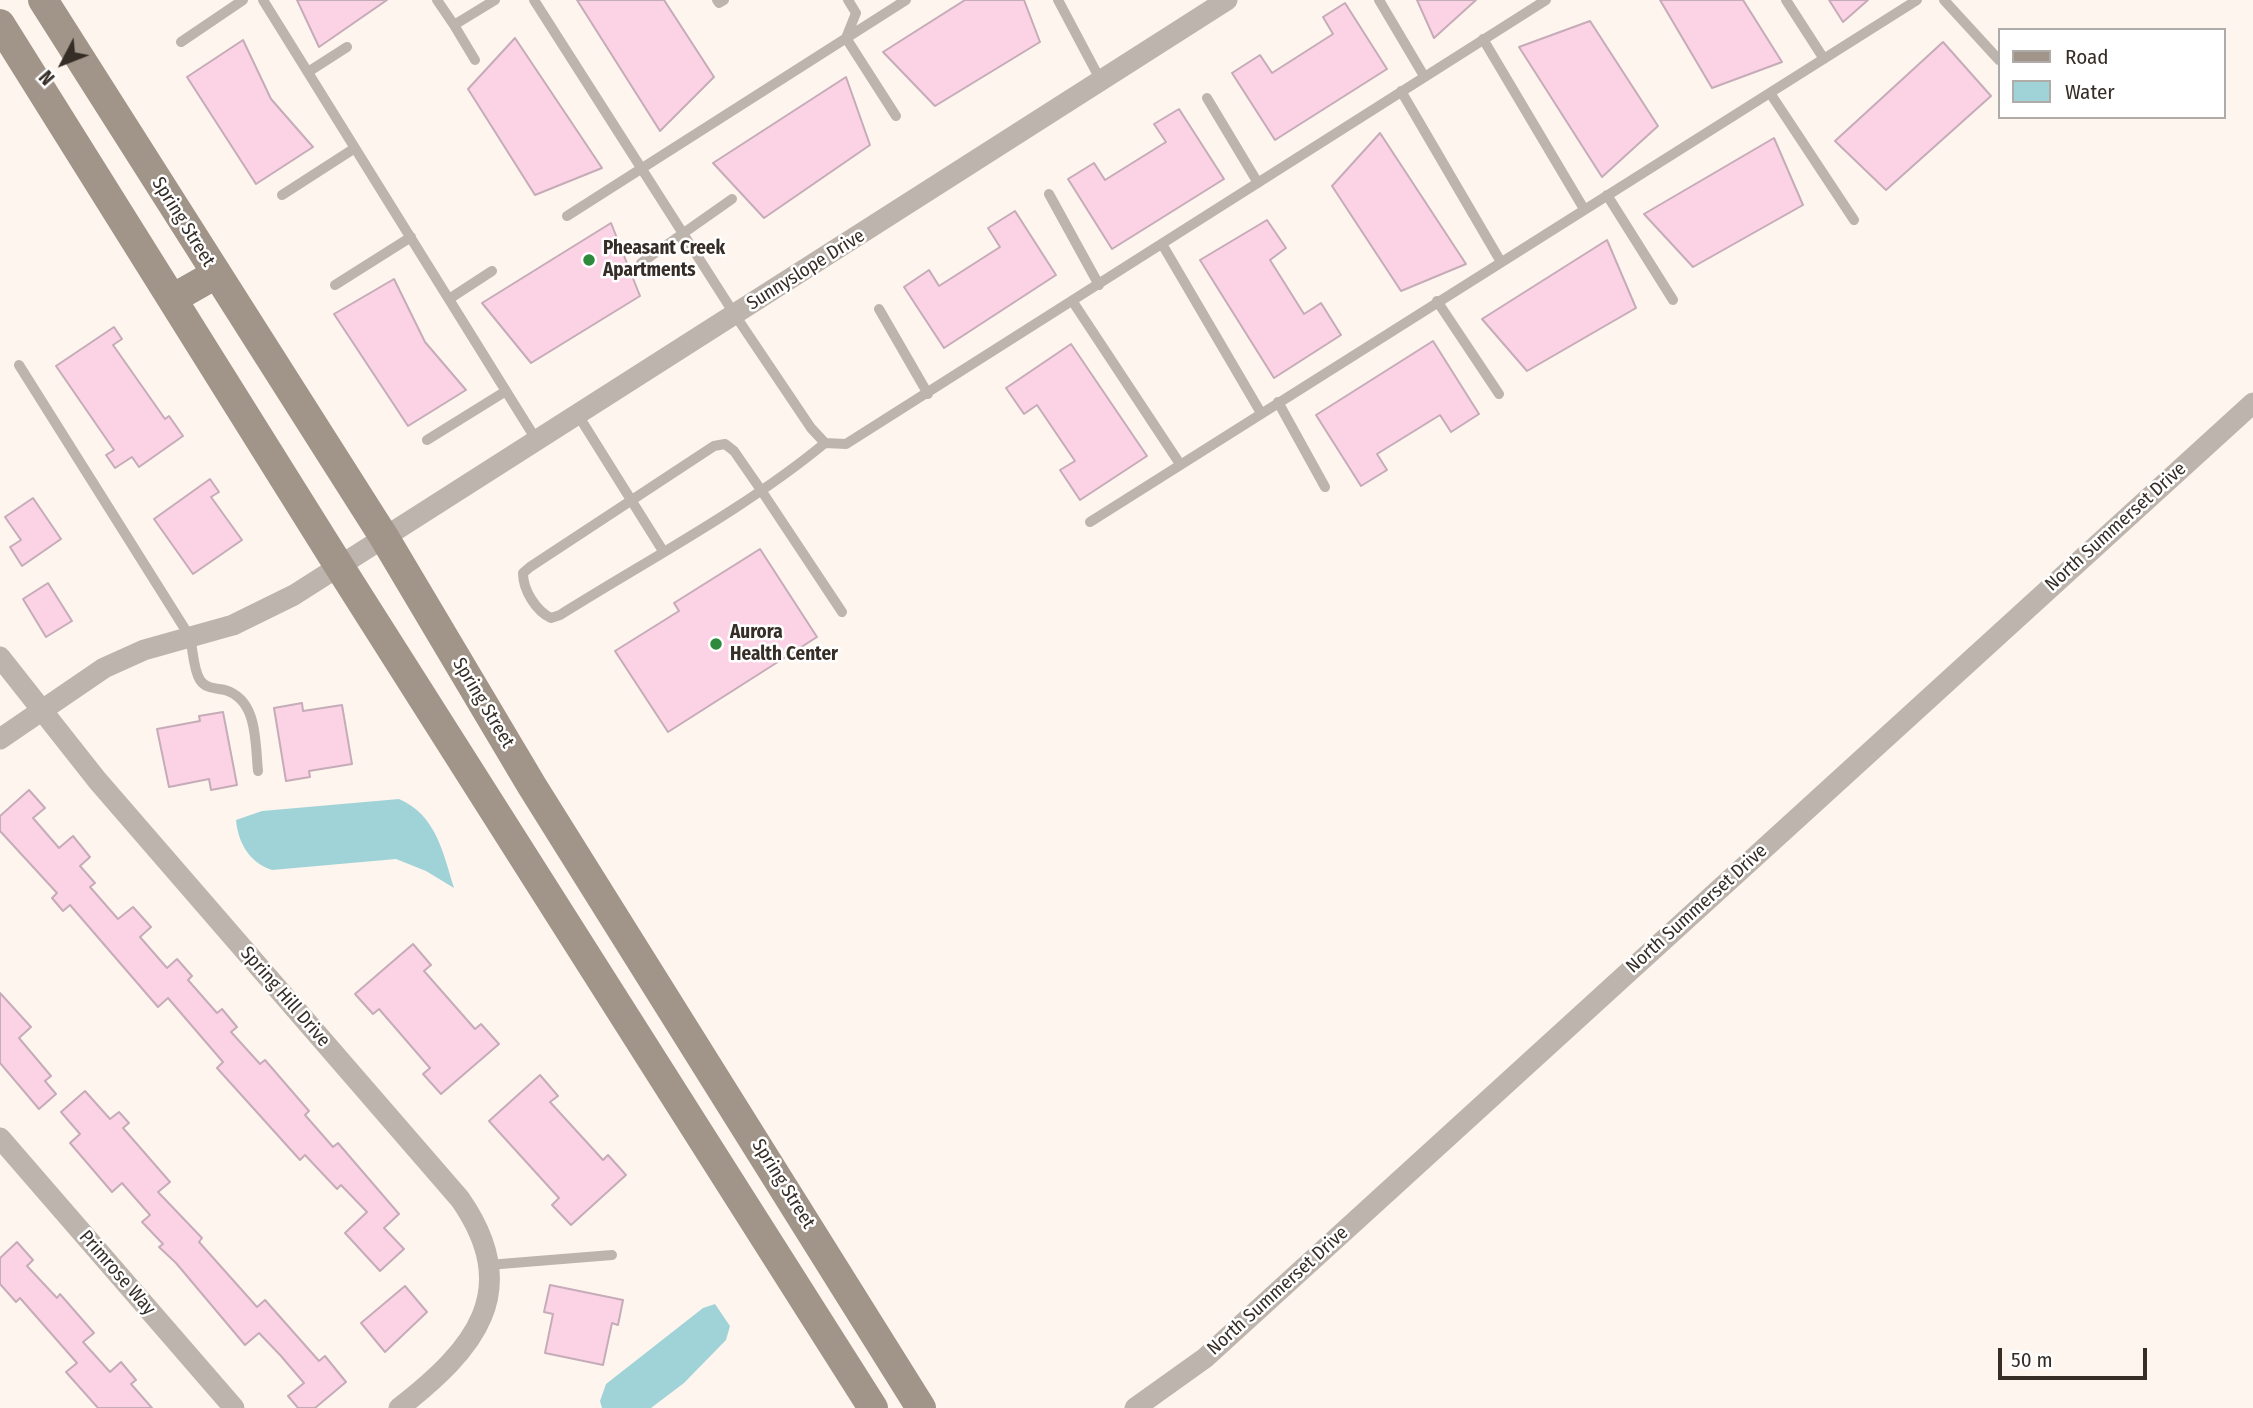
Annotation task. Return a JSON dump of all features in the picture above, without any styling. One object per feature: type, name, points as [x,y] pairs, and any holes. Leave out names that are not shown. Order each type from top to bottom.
[{"type":"main road","name":"Spring Street","points":[[49,2],[216,274],[384,537],[532,786],[921,1408]]},
{"type":"main road","points":[[0,24],[339,566],[873,1408]]},
{"type":"main road","points":[[172,299],[216,274]]},
{"type":"street","name":"Sunnyslope Drive","points":[[0,739],[104,668],[144,650],[233,625],[274,607],[1227,0]]},
{"type":"street","name":"North Summerset Drive","points":[[1135,1408],[1205,1358],[2253,403]]},
{"type":"street","name":"Spring Hill Drive","points":[[0,657],[39,710],[460,1199],[475,1220],[488,1265],[487,1302],[477,1330],[459,1357],[399,1408]]},
{"type":"street","name":"Primrose Way","points":[[0,1138],[234,1408]]},
{"type":"lane","points":[[181,42],[243,0]]},
{"type":"lane","points":[[262,0],[537,441]]},
{"type":"lane","points":[[437,0],[475,60]]},
{"type":"lane","points":[[454,25],[495,0]]},
{"type":"lane","points":[[534,0],[811,429],[825,443],[846,444],[1546,0]]},
{"type":"lane","points":[[717,0],[719,3],[724,0]]},
{"type":"lane","points":[[846,38],[856,13],[848,0]]},
{"type":"lane","points":[[568,216],[906,0]]},
{"type":"lane","points":[[1058,0],[1101,81]]},
{"type":"lane","points":[[1379,0],[1424,76]]},
{"type":"lane","points":[[1786,0],[1824,59]]},
{"type":"lane","points":[[1090,522],[1917,0]]},
{"type":"lane","points":[[1944,0],[1997,58]]},
{"type":"lane","points":[[846,38],[896,116]]},
{"type":"lane","points":[[1483,39],[1584,209]]},
{"type":"lane","points":[[308,72],[347,47]]},
{"type":"lane","points":[[1401,91],[1501,262]]},
{"type":"lane","points":[[1770,93],[1854,220]]},
{"type":"lane","points":[[1207,98],[1258,183]]},
{"type":"lane","points":[[282,195],[355,148]]},
{"type":"lane","points":[[1049,194],[1099,285]]},
{"type":"lane","points":[[1607,195],[1673,300]]},
{"type":"lane","points":[[641,262],[682,231],[732,199]]},
{"type":"lane","points":[[335,285],[411,237]]},
{"type":"lane","points":[[1162,244],[1261,413]]},
{"type":"lane","points":[[449,299],[492,271]]},
{"type":"lane","points":[[1437,301],[1499,394]]},
{"type":"lane","points":[[1073,302],[1180,464]]},
{"type":"lane","points":[[879,309],[928,394]]},
{"type":"lane","points":[[19,365],[190,637],[200,680],[208,687],[226,691],[242,699],[252,717],[258,771]]},
{"type":"lane","points":[[427,440],[506,391]]},
{"type":"lane","points":[[1278,402],[1325,487]]},
{"type":"lane","points":[[578,415],[663,551]]},
{"type":"lane","points":[[825,443],[796,468],[761,489],[663,551],[551,618],[541,614],[523,584],[523,573],[714,446],[725,444],[734,451],[761,489],[842,612]]},
{"type":"lane","points":[[488,1265],[612,1255]]},
{"type":"water","points":[[399,799],[412,806],[430,825],[442,848],[454,888],[426,871],[396,859],[272,870],[257,862],[246,851],[237,828],[236,820],[262,811]]},
{"type":"water","points":[[715,1304],[730,1326],[726,1340],[684,1383],[651,1408],[602,1408],[600,1401],[606,1384],[703,1308]]},
{"type":"building","points":[[297,0],[387,0],[319,47]]},
{"type":"building","points":[[577,0],[664,0],[714,77],[660,131]]},
{"type":"building","points":[[965,0],[1024,0],[1040,42],[935,106],[883,52]]},
{"type":"building","points":[[1417,0],[1476,0],[1434,38]]},
{"type":"building","points":[[1660,0],[1743,0],[1782,62],[1712,88]]},
{"type":"building","points":[[1829,0],[1868,0],[1843,22]]},
{"type":"building","points":[[1345,3],[1387,69],[1275,140],[1232,73],[1260,55],[1272,73],[1333,34],[1323,17]]},
{"type":"building","points":[[1590,21],[1658,126],[1602,177],[1519,47]]},
{"type":"building","points":[[515,38],[602,168],[535,195],[468,89]]},
{"type":"building","points":[[243,40],[271,99],[313,147],[256,184],[187,77]]},
{"type":"building","points":[[1943,42],[1991,96],[1886,190],[1835,141]]},
{"type":"building","name":"Pheasant Creek Apartments","points":[[846,77],[870,145],[764,218],[713,163]]},
{"type":"building","points":[[1179,109],[1224,179],[1112,249],[1068,179],[1094,163],[1105,180],[1166,142],[1154,124]]},
{"type":"building","points":[[1380,133],[1466,264],[1401,291],[1332,186]]},
{"type":"building","points":[[1774,138],[1803,205],[1693,267],[1644,214]]},
{"type":"building","points":[[1015,211],[1056,275],[944,348],[904,287],[929,270],[939,286],[1000,247],[988,228]]},
{"type":"building","points":[[1267,220],[1286,248],[1270,260],[1304,314],[1321,303],[1341,335],[1274,378],[1200,260]]},
{"type":"building","name":"Pheasant Creek Apartments","points":[[611,223],[640,296],[531,363],[482,303]]},
{"type":"building","points":[[1607,240],[1636,308],[1527,371],[1482,319]]},
{"type":"building","points":[[394,279],[425,342],[466,390],[408,426],[334,314]]},
{"type":"building","points":[[114,327],[122,339],[113,345],[165,419],[169,416],[183,436],[139,467],[132,457],[115,468],[106,455],[114,450],[56,366]]},
{"type":"building","points":[[1433,341],[1479,414],[1451,432],[1440,415],[1377,454],[1387,470],[1361,486],[1316,415]]},
{"type":"building","points":[[1071,344],[1147,456],[1080,500],[1060,470],[1075,461],[1037,405],[1024,414],[1006,388]]},
{"type":"building","points":[[210,479],[219,492],[211,497],[242,540],[193,574],[154,519]]},
{"type":"building","points":[[33,498],[61,539],[22,566],[10,547],[21,540],[5,517]]},
{"type":"building","name":"Aurora Health Center","points":[[760,549],[817,637],[668,732],[615,651],[679,611],[674,603]]},
{"type":"building","points":[[48,583],[72,621],[46,637],[23,599]]},
{"type":"building","points":[[302,703],[303,711],[342,705],[352,764],[309,771],[310,777],[286,781],[274,708]]},
{"type":"building","points":[[223,712],[237,785],[211,790],[209,779],[169,787],[157,729],[200,721],[199,716]]},
{"type":"building","points":[[29,790],[45,808],[33,818],[59,848],[73,836],[90,857],[80,866],[95,883],[90,887],[118,919],[133,907],[151,927],[140,937],[167,968],[177,959],[192,976],[188,980],[217,1013],[222,1009],[237,1027],[231,1032],[260,1064],[265,1060],[309,1111],[305,1115],[333,1147],[338,1143],[399,1214],[384,1228],[404,1249],[380,1271],[345,1233],[367,1212],[341,1185],[337,1189],[305,1155],[300,1160],[217,1068],[223,1062],[168,998],[158,1007],[70,905],[63,911],[52,898],[57,893],[0,831],[0,816]]},
{"type":"building","points":[[413,944],[431,965],[424,971],[475,1029],[481,1024],[499,1044],[441,1094],[423,1074],[430,1068],[379,1009],[373,1014],[355,994]]},
{"type":"building","points":[[0,993],[31,1027],[19,1038],[51,1076],[45,1081],[56,1094],[39,1109],[0,1063]]},
{"type":"building","points":[[540,1075],[558,1096],[550,1102],[603,1160],[608,1155],[626,1175],[571,1225],[552,1205],[559,1198],[489,1121]]},
{"type":"building","points":[[85,1091],[110,1119],[119,1112],[129,1123],[123,1128],[170,1182],[158,1192],[202,1238],[199,1242],[257,1307],[265,1300],[319,1361],[325,1356],[346,1382],[315,1408],[298,1408],[288,1396],[304,1383],[281,1356],[259,1333],[245,1345],[176,1263],[159,1247],[163,1244],[142,1222],[150,1215],[122,1183],[112,1192],[70,1143],[80,1134],[61,1112]]},
{"type":"building","points":[[17,1242],[33,1260],[27,1266],[57,1298],[60,1294],[94,1333],[83,1342],[110,1372],[121,1362],[136,1380],[131,1384],[152,1408],[98,1408],[66,1372],[77,1363],[20,1298],[16,1302],[0,1284],[0,1258]]},
{"type":"building","points":[[550,1285],[623,1300],[618,1325],[612,1323],[603,1365],[545,1353],[553,1314],[544,1312]]},
{"type":"building","points":[[405,1286],[427,1312],[385,1352],[361,1323]]},
{"type":"place","name":"Pheasant Creek Apartments","points":[[589,260]]},
{"type":"place","name":"Aurora Health Center","points":[[716,644]]}]
